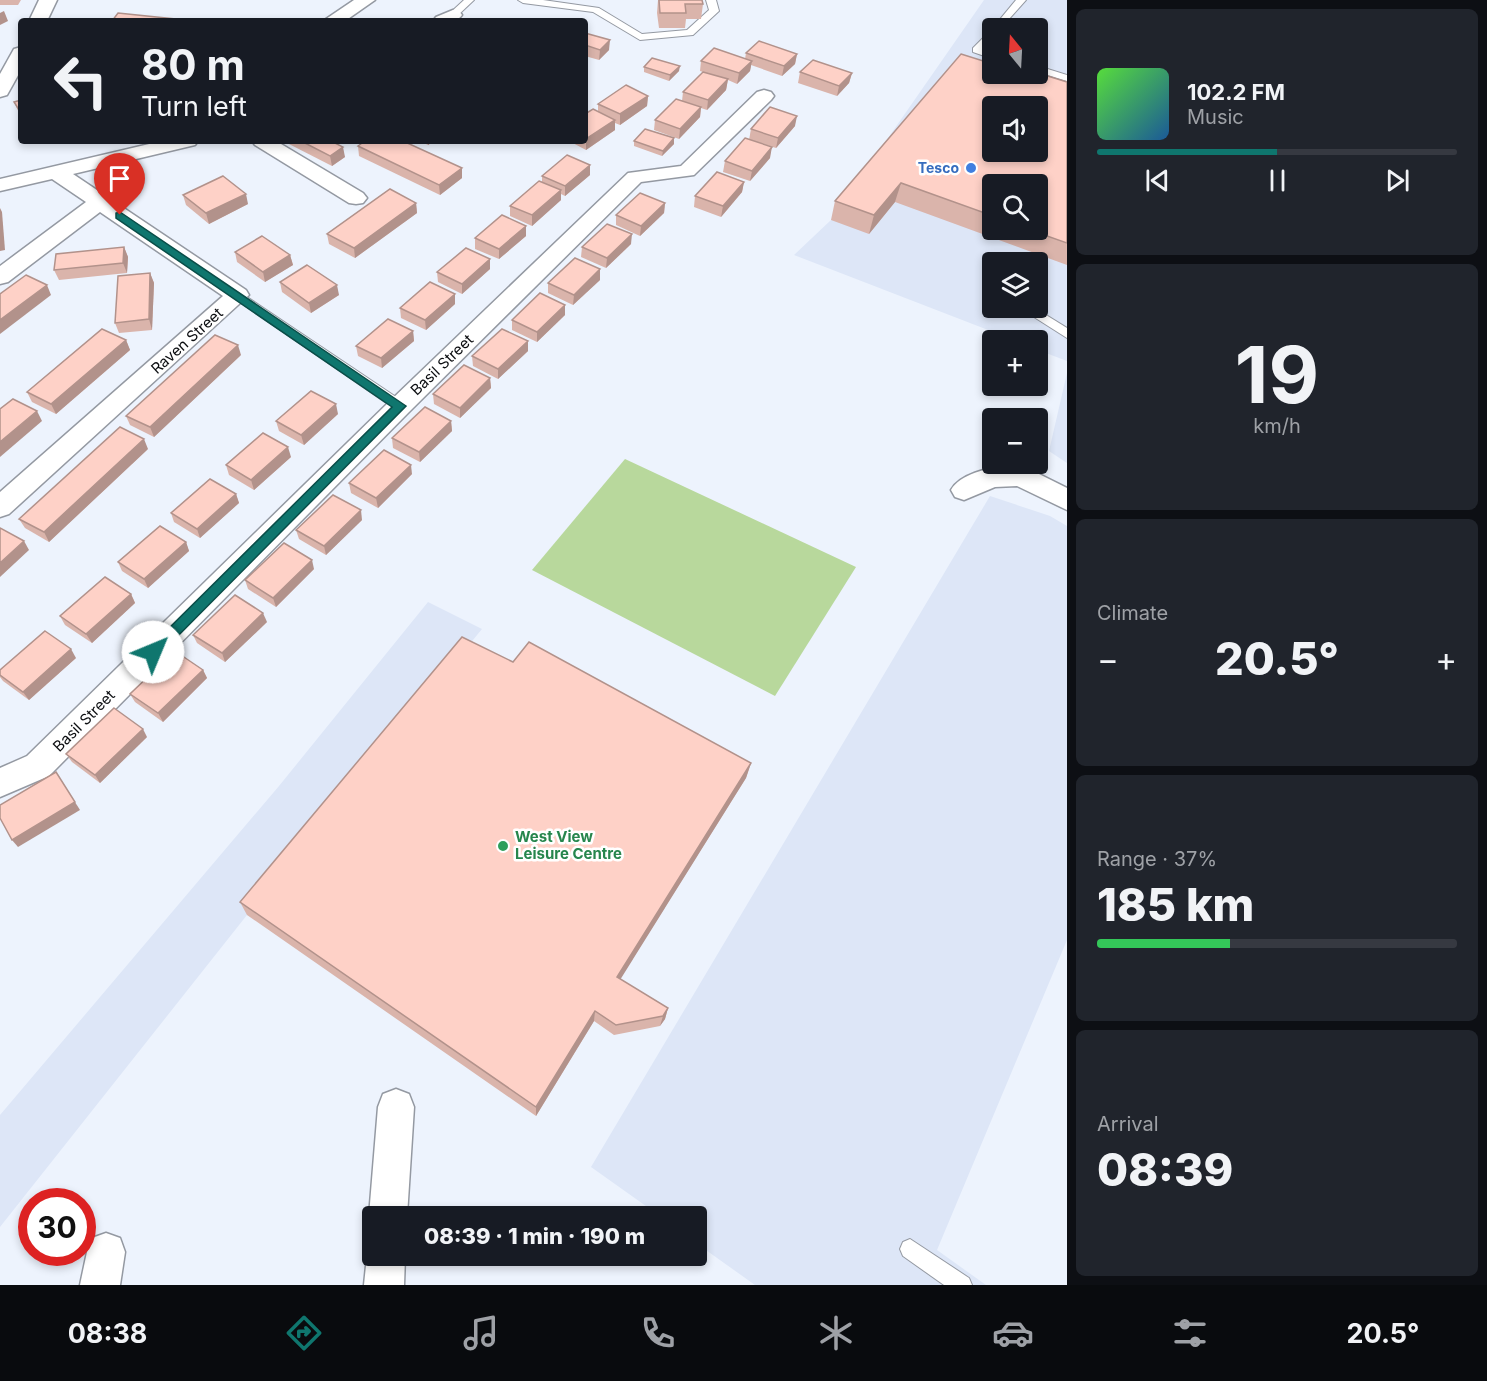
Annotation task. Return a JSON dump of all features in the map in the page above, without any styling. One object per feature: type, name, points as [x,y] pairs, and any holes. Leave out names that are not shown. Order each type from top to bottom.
[{"type":"street","points":[[39,18],[48,0]]},
{"type":"street","points":[[337,18],[366,0]]},
{"type":"street","points":[[0,51],[18,51]]},
{"type":"street","points":[[0,91],[18,57]]},
{"type":"street","name":"Basil Street","points":[[0,783],[38,766],[400,406],[635,177],[687,171],[764,96]]},
{"type":"street","points":[[0,185],[176,144]]},
{"type":"street","points":[[267,144],[356,198]]},
{"type":"street","name":"Raven Street","points":[[0,507],[238,295],[57,173]]},
{"type":"street","points":[[0,277],[100,202]]},
{"type":"street","points":[[964,490],[984,478],[1006,474],[1028,478],[1067,500]]},
{"type":"street","points":[[389,1206],[396,1107]]},
{"type":"street","points":[[384,1285],[385,1266]]},
{"type":"lane","points":[[447,18],[469,0]]},
{"type":"lane","points":[[523,0],[596,10],[640,37],[690,33],[714,12],[711,0]]},
{"type":"lane","points":[[1005,18],[1021,0]]},
{"type":"lane","points":[[982,43],[976,50],[982,52]]},
{"type":"lane","points":[[1048,72],[1067,78]]},
{"type":"lane","points":[[238,295],[400,406]]},
{"type":"lane","points":[[1044,318],[1067,334]]},
{"type":"lane","points":[[910,1249],[962,1285]]},
{"type":"shaded area","points":[[984,0],[1067,0],[1067,361],[1048,354],[1048,330],[988,330],[794,255],[831,220]]},
{"type":"shaded area","points":[[1067,373],[1067,463],[1049,451]]},
{"type":"shaded area","points":[[990,496],[1050,516],[1067,526],[1067,940],[937,1250],[986,1285],[755,1285],[707,1251],[707,1206],[646,1206],[591,1167]]},
{"type":"shaded area","points":[[428,602],[482,629],[247,915],[31,1188],[18,1188],[18,1204],[0,1227],[0,1115],[279,786]]},
{"type":"green space","points":[[625,459],[856,567],[775,696],[532,570]]},
{"type":"building","points":[[659,0],[702,0],[703,4],[685,4],[686,13],[660,13]]},
{"type":"building","points":[[118,13],[166,18],[114,18]]},
{"type":"building","points":[[588,34],[610,40],[600,50],[588,46]]},
{"type":"building","points":[[759,41],[797,54],[784,66],[746,53]]},
{"type":"building","points":[[714,48],[752,61],[739,73],[701,61]]},
{"type":"building","name":"Tesco","points":[[961,54],[982,61],[982,84],[1048,84],[1048,76],[1067,82],[1067,243],[1048,236],[1048,174],[982,174],[982,212],[901,183],[874,215],[835,201]]},
{"type":"building","points":[[652,58],[680,66],[670,75],[644,67]]},
{"type":"building","points":[[813,60],[852,73],[839,86],[800,72]]},
{"type":"building","points":[[703,72],[728,79],[708,100],[683,92]]},
{"type":"building","points":[[626,85],[648,96],[620,114],[598,104]]},
{"type":"building","points":[[676,99],[701,107],[680,129],[655,120]]},
{"type":"building","points":[[770,107],[797,116],[778,138],[751,129]]},
{"type":"building","points":[[593,109],[615,120],[588,138],[588,112]]},
{"type":"building","points":[[645,129],[674,138],[663,151],[634,141]]},
{"type":"building","points":[[745,138],[772,147],[752,171],[725,161]]},
{"type":"building","points":[[307,144],[337,144],[343,147],[330,156]]},
{"type":"building","points":[[361,144],[410,144],[462,168],[439,185],[358,146]]},
{"type":"building","points":[[567,155],[590,165],[565,186],[542,176]]},
{"type":"building","points":[[717,172],[744,182],[723,206],[695,196]]},
{"type":"building","points":[[223,176],[246,194],[206,213],[183,195]]},
{"type":"building","points":[[539,181],[561,190],[532,215],[510,206]]},
{"type":"building","points":[[390,189],[416,203],[354,248],[327,234]]},
{"type":"building","points":[[640,193],[665,203],[641,226],[616,215]]},
{"type":"building","points":[[502,215],[526,226],[499,249],[475,238]]},
{"type":"building","points":[[607,224],[632,234],[607,258],[582,247]]},
{"type":"building","points":[[262,236],[290,255],[263,272],[235,252]]},
{"type":"building","points":[[124,247],[123,263],[54,270],[56,254]]},
{"type":"building","points":[[466,248],[490,259],[462,284],[437,272]]},
{"type":"building","points":[[575,258],[600,269],[574,295],[548,283]]},
{"type":"building","points":[[307,265],[337,285],[309,303],[280,282]]},
{"type":"building","points":[[150,273],[149,319],[115,323],[118,276]]},
{"type":"building","points":[[26,275],[47,285],[0,320],[0,294]]},
{"type":"building","points":[[430,282],[455,294],[425,320],[400,308]]},
{"type":"building","points":[[540,293],[565,305],[537,332],[512,320]]},
{"type":"building","points":[[388,319],[413,331],[381,358],[356,346]]},
{"type":"building","points":[[102,329],[126,340],[51,404],[27,392]]},
{"type":"building","points":[[502,329],[528,341],[498,369],[472,356]]},
{"type":"building","points":[[215,335],[238,345],[150,427],[126,416]]},
{"type":"building","points":[[464,365],[490,378],[460,408],[433,394]]},
{"type":"building","points":[[311,391],[336,404],[301,435],[276,421]]},
{"type":"building","points":[[13,399],[37,411],[0,442],[0,409]]},
{"type":"building","points":[[425,407],[451,421],[419,452],[392,438]]},
{"type":"building","points":[[120,427],[144,439],[44,532],[19,519]]},
{"type":"building","points":[[263,433],[288,447],[251,480],[226,465]]},
{"type":"building","points":[[384,450],[411,465],[376,498],[349,483]]},
{"type":"building","points":[[210,479],[236,494],[197,529],[171,513]]},
{"type":"building","points":[[333,495],[361,510],[324,546],[296,530]]},
{"type":"building","points":[[160,526],[186,542],[144,579],[118,562]]},
{"type":"building","points":[[0,528],[24,541],[0,563]]},
{"type":"building","points":[[284,543],[312,560],[273,598],[245,580]]},
{"type":"building","points":[[105,577],[131,594],[86,634],[60,616]]},
{"type":"building","points":[[235,595],[263,613],[222,653],[193,635]]},
{"type":"building","points":[[45,631],[71,649],[23,692],[0,675],[0,670]]},
{"type":"building","name":"West View Leisure Centre","points":[[462,637],[513,662],[529,642],[751,763],[617,977],[668,1008],[663,1016],[616,1025],[595,1011],[536,1107],[240,902]]},
{"type":"building","points":[[175,651],[203,670],[158,713],[130,694]]},
{"type":"building","points":[[114,708],[143,729],[95,775],[66,754]]},
{"type":"building","points":[[56,772],[75,802],[12,840],[0,818],[0,805]]},
{"type":"place","name":"Tesco","points":[[971,168]]},
{"type":"place","name":"West View Leisure Centre","points":[[503,846]]},
{"type":"route","points":[[120,215],[400,406],[153,652]]}]
